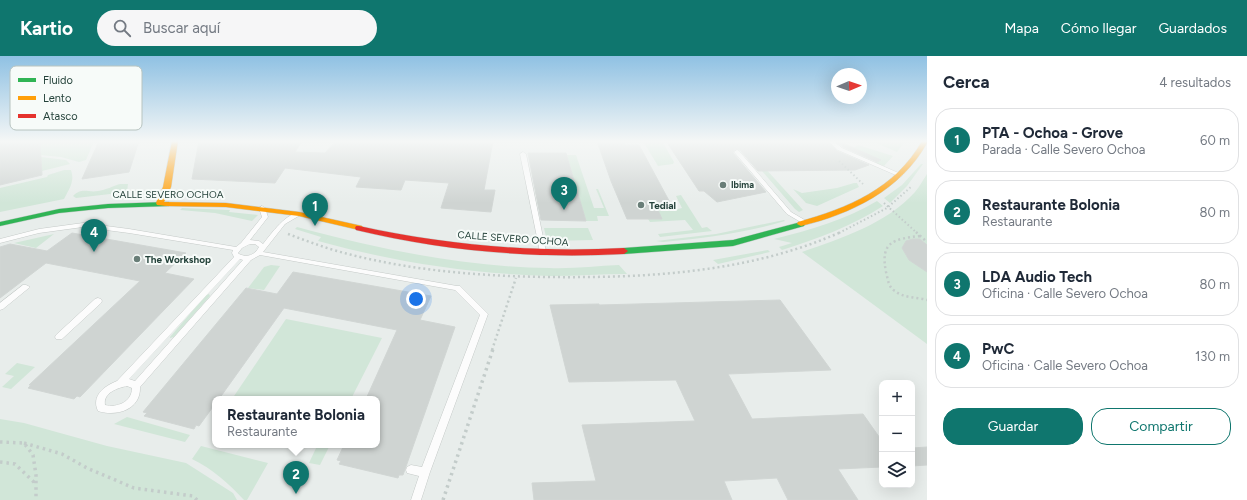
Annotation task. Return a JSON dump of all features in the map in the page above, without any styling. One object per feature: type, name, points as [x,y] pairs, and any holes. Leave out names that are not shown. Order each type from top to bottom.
[{"type":"street","points":[[160,203],[167,187],[171,162]]},
{"type":"street","name":"CALLE SEVERO OCHOA","points":[[0,224],[59,211],[108,206],[160,203],[226,205],[262,208],[299,214],[394,236],[476,248],[565,253],[651,250],[733,242],[806,223],[834,213],[874,194],[900,175],[911,162]]},
{"type":"lane","points":[[525,162],[543,252]]},
{"type":"lane","points":[[745,162],[775,201],[789,213],[806,223]]},
{"type":"lane","points":[[869,162],[900,175]]},
{"type":"lane","points":[[120,383],[239,250],[266,217],[262,208]]},
{"type":"lane","points":[[136,386],[127,382],[120,383],[105,391],[100,397],[99,403],[101,408],[106,411],[122,408],[135,397],[137,391],[136,386],[250,258],[260,251],[283,223],[299,214]]},
{"type":"lane","points":[[0,241],[39,231],[83,225],[129,231],[239,250],[250,258]]},
{"type":"lane","points":[[239,250],[256,243],[260,244],[260,251]]},
{"type":"lane","points":[[260,251],[457,288],[484,314],[416,500]]},
{"type":"lane","points":[[0,307],[26,287]]},
{"type":"lane","points":[[59,336],[98,301]]},
{"type":"lane","points":[[411,470],[425,472]]},
{"type":"path","points":[[892,211],[927,242]]},
{"type":"path","points":[[921,236],[892,241],[887,246],[883,261],[890,286],[896,292],[927,300]]},
{"type":"path","points":[[443,500],[516,278]]},
{"type":"path","points":[[0,442],[24,443],[62,454],[87,468],[134,488],[193,496],[197,500]]},
{"type":"path","points":[[24,443],[34,455],[36,500]]},
{"type":"path","points":[[0,462],[15,464],[36,484]]},
{"type":"green space","points":[[41,162],[68,162],[70,164],[42,171]]},
{"type":"green space","points":[[569,162],[578,162],[594,208],[604,208],[596,189],[598,189],[609,216],[597,216],[598,221],[586,221]]},
{"type":"green space","points":[[655,162],[674,162],[673,164],[658,166]]},
{"type":"green space","points":[[754,162],[759,162],[803,210],[799,212]]},
{"type":"green space","points":[[877,162],[888,162],[884,166],[875,163]]},
{"type":"green space","points":[[921,164],[923,164],[907,186],[890,203],[884,198],[902,185]]},
{"type":"green space","points":[[64,170],[71,170],[72,178],[71,185],[64,199],[0,212],[0,188],[47,177],[48,175]]},
{"type":"green space","points":[[927,174],[927,344],[802,252],[863,229],[891,213],[915,192]]},
{"type":"green space","points":[[857,183],[859,187],[817,206],[806,203],[793,189],[802,193],[837,188]]},
{"type":"green space","points":[[120,184],[128,184],[127,192],[76,198],[73,196],[79,192],[101,190]]},
{"type":"green space","points":[[681,195],[702,228],[707,227],[712,231],[660,237],[658,234],[693,230],[685,220],[650,222],[648,219],[658,210],[674,210],[682,208],[676,196]]},
{"type":"green space","points":[[877,201],[883,206],[847,226],[821,237],[782,250],[779,247],[792,243],[774,239],[827,224],[852,214]]},
{"type":"green space","points":[[182,208],[230,210],[229,212],[258,215],[252,221],[215,213],[180,210]]},
{"type":"green space","points":[[785,221],[755,229],[694,239],[663,242],[656,241],[716,234]]},
{"type":"green space","points":[[297,227],[359,243],[453,260],[517,267],[549,268],[619,265],[627,274],[551,276],[522,275],[433,266],[375,255],[318,241],[321,237],[295,229]]},
{"type":"green space","points":[[544,228],[588,228],[593,240],[547,241]]},
{"type":"green space","points":[[54,234],[36,248],[14,243]]},
{"type":"green space","points":[[768,250],[770,252],[718,264],[713,260]]},
{"type":"green space","points":[[271,265],[280,266],[264,290],[248,288],[264,267]]},
{"type":"green space","points":[[209,294],[210,296],[174,337],[170,338],[206,295]]},
{"type":"green space","points":[[286,319],[382,338],[353,396],[234,396]]},
{"type":"green space","points":[[17,363],[35,367],[11,389],[2,387],[14,376],[5,374]]},
{"type":"green space","points":[[127,417],[190,435],[185,442],[114,424]]},
{"type":"green space","points":[[0,419],[24,423],[107,446],[186,463],[233,493],[237,500],[0,500]]},
{"type":"green space","points":[[201,446],[268,463],[247,500],[244,500],[226,482],[213,472],[192,459]]},
{"type":"green space","points":[[316,448],[328,448],[320,465],[309,463]]},
{"type":"building","points":[[0,162],[41,162],[42,175],[0,185]]},
{"type":"building","points":[[90,162],[132,162],[129,172],[82,179]]},
{"type":"building","points":[[195,162],[489,162],[484,190],[495,190],[491,212],[441,208],[449,183],[405,180],[401,190],[356,187],[361,177],[285,168],[275,183],[192,179]]},
{"type":"building","points":[[530,162],[569,162],[586,221],[541,220]]},
{"type":"building","points":[[604,162],[648,162],[674,210],[658,210],[662,219],[627,219]]},
{"type":"building","points":[[680,162],[740,162],[766,192],[717,202],[704,191],[699,191]]},
{"type":"building","points":[[750,162],[862,162],[869,165],[855,170],[758,171]]},
{"type":"building","points":[[72,233],[186,253],[165,273],[194,279],[80,397],[77,396],[74,399],[28,388],[31,385],[29,385],[140,281],[46,263],[0,298],[0,247],[10,244],[47,251]]},
{"type":"building","points":[[920,239],[927,245],[927,272],[909,260],[902,248],[906,241]]},
{"type":"building","points":[[293,272],[431,296],[420,320],[455,327],[403,475],[399,475],[398,478],[339,464],[341,461],[337,460],[343,448],[380,448],[380,396],[367,396],[397,330],[284,308],[221,396],[212,396],[212,408],[199,426],[196,425],[194,429],[144,416],[147,413],[143,412],[246,288],[277,294]]},
{"type":"building","points":[[780,300],[831,370],[728,374],[752,419],[863,414],[879,437],[879,467],[838,469],[858,500],[788,500],[777,478],[724,481],[732,500],[534,500],[532,483],[596,481],[582,425],[695,421],[676,380],[569,382],[550,305]]},
{"type":"building","points":[[927,447],[927,465],[915,466],[915,448]]},
{"type":"traffic: fast","points":[[0,224],[59,211],[108,206],[166,204]]},
{"type":"traffic: fast","points":[[624,251],[733,243],[801,224]]},
{"type":"traffic: slow","points":[[160,203],[167,187],[171,162]]},
{"type":"traffic: slow","points":[[801,224],[826,216],[864,200],[897,178],[912,162]]},
{"type":"traffic: slow","points":[[166,204],[226,205],[299,214],[359,228]]},
{"type":"traffic: jam","points":[[359,228],[384,234],[461,246],[538,252],[586,253],[624,251]]},
{"type":"place","name":"Ibima","points":[[723,185]]},
{"type":"place","name":"Tedial","points":[[641,205]]},
{"type":"place","name":"LDA Audio Tech","points":[[564,210]]},
{"type":"place","name":"PTA - Ochoa - Grove","points":[[315,226]]},
{"type":"place","name":"PwC","points":[[94,252]]},
{"type":"place","name":"The Workshop","points":[[137,259]]},
{"type":"place","name":"Restaurante Bolonia","points":[[296,494]]}]
